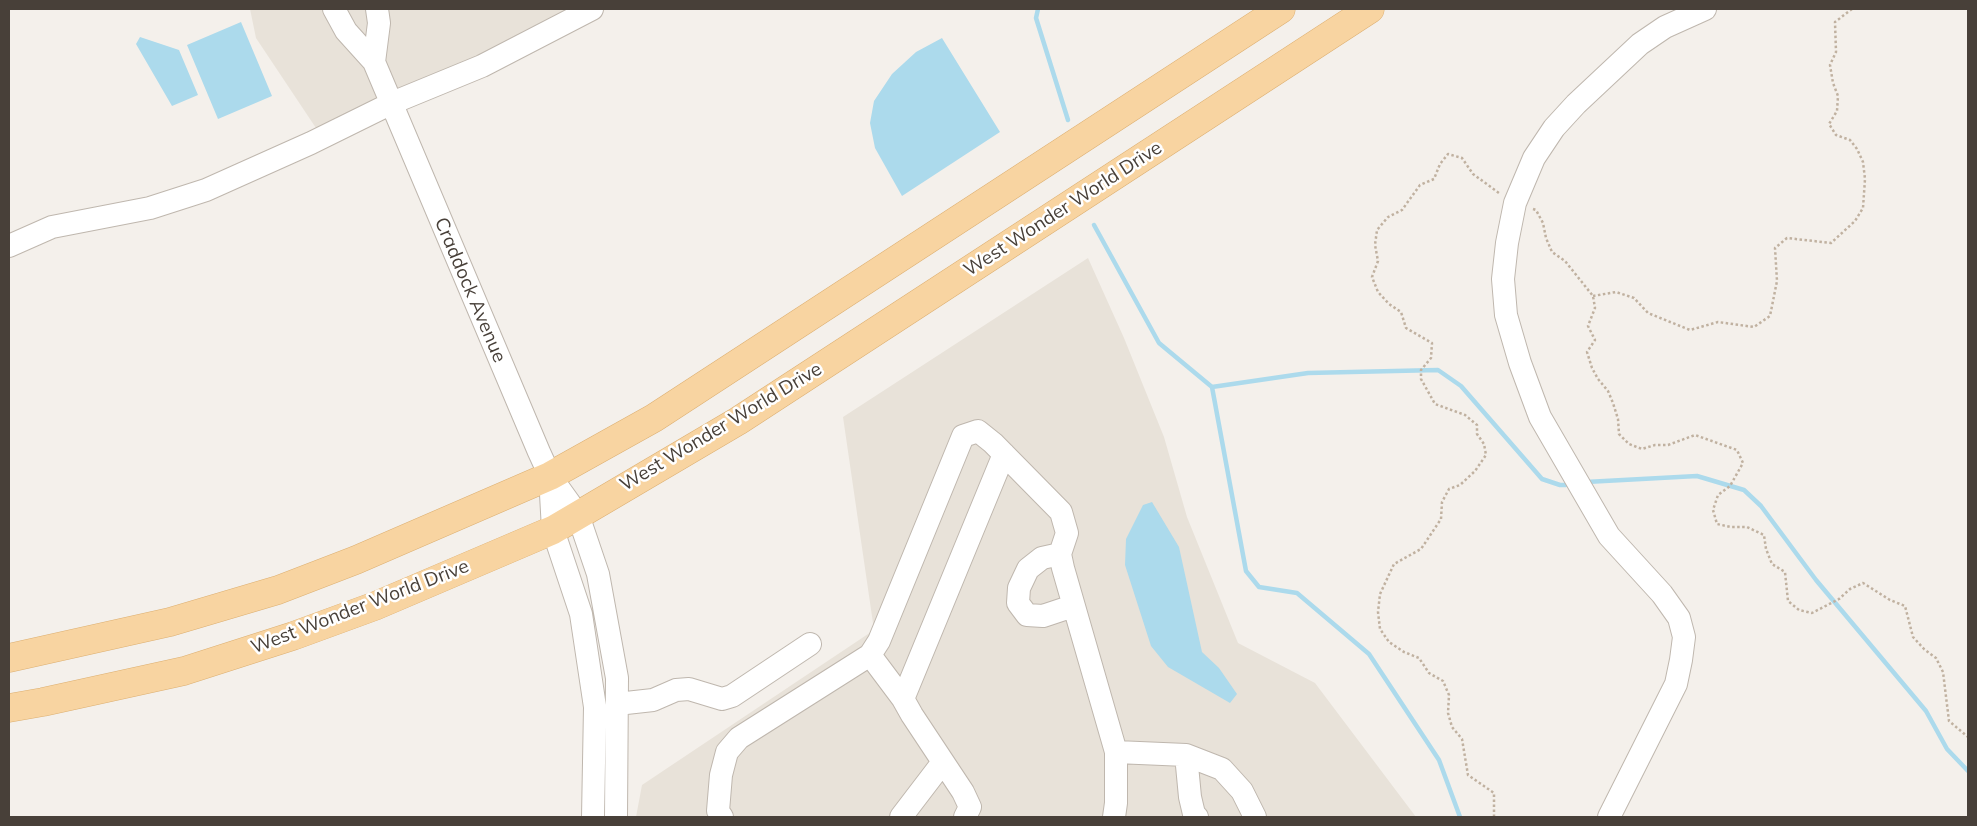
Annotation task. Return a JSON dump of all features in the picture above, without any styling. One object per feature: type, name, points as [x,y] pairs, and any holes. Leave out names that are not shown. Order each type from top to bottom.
[{"type":"main road","points":[[9,658],[170,622],[278,590],[356,560],[550,476],[654,418],[1281,9]]},
{"type":"main road","name":"West Wonder World Drive","points":[[9,708],[184,671],[266,645],[375,606],[553,530],[738,421],[1370,9]]},
{"type":"street","points":[[334,9],[346,31],[374,62]]},
{"type":"street","points":[[374,62],[379,23],[377,9]]},
{"type":"street","points":[[9,246],[52,227],[150,208],[206,190],[311,143],[392,103],[482,66],[558,17],[592,9]]},
{"type":"street","points":[[1609,817],[1676,684],[1682,660],[1684,637],[1679,618],[1662,594],[1609,536],[1540,417],[1520,363],[1506,315],[1503,279],[1507,243],[1515,203],[1534,158],[1554,128],[1576,104],[1640,44],[1665,27],[1705,9]]},
{"type":"street","name":"Craddock Avenue","points":[[374,62],[550,476],[578,515],[598,574],[617,678],[616,817]]},
{"type":"street","points":[[722,817],[718,811],[721,775],[727,752],[738,738],[870,656],[879,641],[963,436],[978,431],[1004,454],[1061,512],[1067,533],[1060,554],[1073,606],[1116,752],[1116,803],[1114,817]]},
{"type":"street","points":[[903,699],[1004,454]]},
{"type":"street","name":"Craddock Avenue","points":[[550,476],[553,530],[581,614],[595,707],[593,817]]},
{"type":"street","points":[[1060,554],[1042,558],[1028,569],[1019,588],[1018,603],[1027,615],[1043,616],[1073,606]]},
{"type":"street","points":[[617,704],[653,700],[676,690],[689,688],[722,699],[732,696],[810,644]]},
{"type":"street","points":[[870,656],[903,699],[963,792],[970,807],[965,817]]},
{"type":"street","points":[[1116,752],[1186,755],[1222,769],[1242,791],[1255,817]]},
{"type":"street","points":[[1186,755],[1190,797],[1194,814],[1198,817]]},
{"type":"street","points":[[901,817],[943,762]]},
{"type":"path","points":[[1593,296],[1616,292],[1634,298],[1648,313],[1690,330],[1718,322],[1754,327],[1770,316],[1777,281],[1775,248],[1787,238],[1831,243],[1855,221],[1863,208],[1865,179],[1863,162],[1850,140],[1836,135],[1830,124],[1837,111],[1838,96],[1833,83],[1830,65],[1836,52],[1835,22],[1852,9]]},
{"type":"path","points":[[1494,817],[1494,793],[1468,775],[1462,739],[1452,727],[1448,713],[1449,695],[1443,681],[1429,673],[1419,658],[1404,652],[1389,642],[1380,629],[1378,612],[1380,594],[1394,564],[1421,548],[1442,519],[1442,502],[1449,489],[1467,478],[1486,455],[1484,444],[1477,434],[1477,425],[1465,415],[1435,404],[1421,379],[1421,370],[1430,358],[1432,343],[1406,328],[1401,312],[1389,304],[1378,292],[1372,277],[1378,261],[1375,245],[1378,230],[1388,217],[1402,210],[1420,185],[1434,179],[1440,164],[1448,154],[1462,158],[1473,174],[1506,199],[1536,210],[1552,252],[1565,261],[1593,296],[1594,308],[1588,326],[1595,340],[1587,352],[1592,368],[1608,391],[1613,403],[1618,419],[1619,434],[1629,444],[1642,449],[1655,445],[1668,445],[1695,435],[1737,450],[1743,463],[1730,486],[1718,495],[1713,510],[1717,524],[1731,527],[1747,527],[1764,535],[1766,549],[1772,564],[1785,572],[1788,602],[1799,610],[1812,613],[1839,599],[1850,589],[1863,583],[1890,600],[1905,606],[1913,637],[1936,658],[1943,672],[1949,721],[1968,737]]},
{"type":"shaded area","points":[[250,9],[607,9],[318,131],[256,38]]},
{"type":"shaded area","points":[[1088,258],[1124,338],[1164,437],[1187,517],[1238,643],[1315,683],[1416,817],[636,817],[642,785],[874,630],[843,417]]},
{"type":"water","points":[[241,22],[272,96],[218,119],[187,45]]},
{"type":"water","points":[[140,37],[179,50],[198,95],[172,106],[136,44]]},
{"type":"water","points":[[942,38],[1000,132],[902,196],[875,148],[870,123],[874,101],[892,74],[916,52]]},
{"type":"water","points":[[1152,502],[1179,547],[1202,652],[1219,668],[1237,694],[1230,703],[1168,667],[1151,646],[1125,565],[1126,539],[1143,505]]},
{"type":"waterway","points":[[1038,9],[1036,18],[1068,120]]},
{"type":"waterway","points":[[1094,225],[1159,343],[1212,387],[1246,571],[1259,587],[1297,593],[1369,654],[1439,760],[1460,817]]},
{"type":"waterway","points":[[1212,387],[1308,373],[1438,370],[1461,386],[1542,479],[1566,485]]},
{"type":"waterway","points":[[1586,482],[1697,476],[1744,490],[1761,506],[1816,580],[1926,711],[1947,749],[1968,771]]}]
